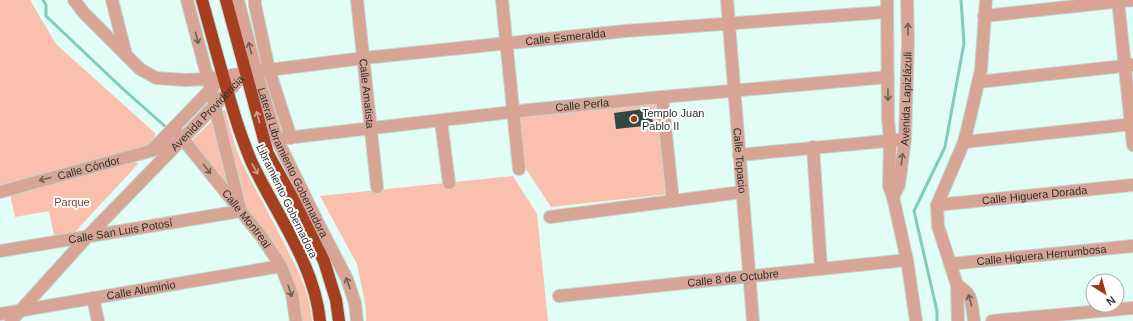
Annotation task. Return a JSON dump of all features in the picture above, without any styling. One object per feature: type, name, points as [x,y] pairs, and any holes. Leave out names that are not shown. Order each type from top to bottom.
[{"type":"highway","name":"Libramiento Gobernadora","points":[[202,0],[227,93],[251,162],[307,269],[318,305],[320,321]]},
{"type":"highway","name":"Libramiento Gobernadora","points":[[226,0],[251,72],[268,154],[293,199],[324,261],[336,300],[338,321]]},
{"type":"street","name":"Avenida Providencia","points":[[74,0],[84,13],[140,68],[156,78],[210,85]]},
{"type":"street","points":[[112,0],[126,55]]},
{"type":"street","points":[[186,0],[210,85],[241,211]]},
{"type":"street","name":"Lateral Libramiento Gobernadora","points":[[238,0],[251,72],[277,140],[347,279],[355,303],[357,321]]},
{"type":"street","points":[[255,0],[270,70],[291,138]]},
{"type":"street","name":"Calle Amatista","points":[[357,0],[377,187]]},
{"type":"street","points":[[502,0],[519,169]]},
{"type":"street","name":"Calle Topacio","points":[[727,0],[753,321]]},
{"type":"street","name":"Avenida Lapizlázuli","points":[[887,0],[890,140],[888,186],[894,197],[907,260],[916,321]]},
{"type":"street","name":"Avenida Lapizlázuli","points":[[894,197],[899,185],[905,139],[908,41],[907,0]]},
{"type":"street","points":[[958,321],[957,285],[938,226],[937,205],[964,142],[981,70],[986,0]]},
{"type":"street","points":[[984,16],[1133,0]]},
{"type":"street","points":[[1118,1],[1129,65],[1133,145]]},
{"type":"street","name":"Calle Esmeralda","points":[[251,72],[364,58],[625,31],[887,12]]},
{"type":"street","points":[[978,82],[1129,65]]},
{"type":"street","name":"Avenida Providencia","points":[[152,150],[173,129],[210,85],[223,77],[251,72]]},
{"type":"street","name":"Avenida Providencia","points":[[11,321],[87,237],[149,172],[227,93],[251,72]]},
{"type":"street","name":"Calle Perla","points":[[277,140],[513,112],[734,90],[888,77]]},
{"type":"street","points":[[662,97],[673,200]]},
{"type":"street","points":[[441,121],[449,183]]},
{"type":"street","points":[[964,142],[1132,124]]},
{"type":"street","name":"Calle Montreal","points":[[173,129],[180,141],[261,236],[281,266],[292,294],[296,321]]},
{"type":"street","points":[[739,155],[905,139]]},
{"type":"street","name":"Calle Cóndor","points":[[0,192],[180,141]]},
{"type":"street","points":[[812,147],[821,268]]},
{"type":"street","points":[[149,172],[152,150]]},
{"type":"street","name":"Calle Higuera Dorada","points":[[937,205],[1133,185]]},
{"type":"street","points":[[550,217],[742,192]]},
{"type":"street","name":"Calle San Luis Potosí","points":[[0,251],[241,211]]},
{"type":"street","name":"Calle Higuera Herrumbosa","points":[[950,264],[1133,246]]},
{"type":"street","name":"Calle 8 de Octubre","points":[[559,296],[749,275],[907,260]]},
{"type":"street","name":"Calle Aluminio","points":[[0,314],[281,266]]},
{"type":"street","points":[[957,285],[966,290],[970,298],[974,321]]},
{"type":"street","points":[[93,298],[98,321]]},
{"type":"street","points":[[992,321],[1133,308]]},
{"type":"green space","points":[[0,0],[30,0],[56,44],[155,133],[154,144],[0,186]]},
{"type":"green space","points":[[658,101],[668,194],[551,207],[524,166],[518,116]]},
{"type":"green space","points":[[225,110],[242,164],[303,282],[309,301],[312,321],[301,321],[245,205],[221,111]]},
{"type":"green space","points":[[215,118],[230,192],[190,142]]},
{"type":"green space","name":"Parque","points":[[135,161],[138,164],[74,233],[54,236],[49,211],[15,217],[10,194]]},
{"type":"green space","points":[[513,176],[537,214],[548,321],[366,321],[366,308],[357,264],[320,196]]},
{"type":"building","name":"Templo Juan Pablo II","points":[[651,108],[653,125],[616,129],[614,113]]},
{"type":"waterway","points":[[43,0],[46,5],[46,16],[123,89],[167,128]]},
{"type":"waterway","points":[[937,321],[937,311],[914,211],[945,147],[964,43],[961,0]]},
{"type":"place","name":"Templo Juan Pablo II","points":[[634,119]]}]
